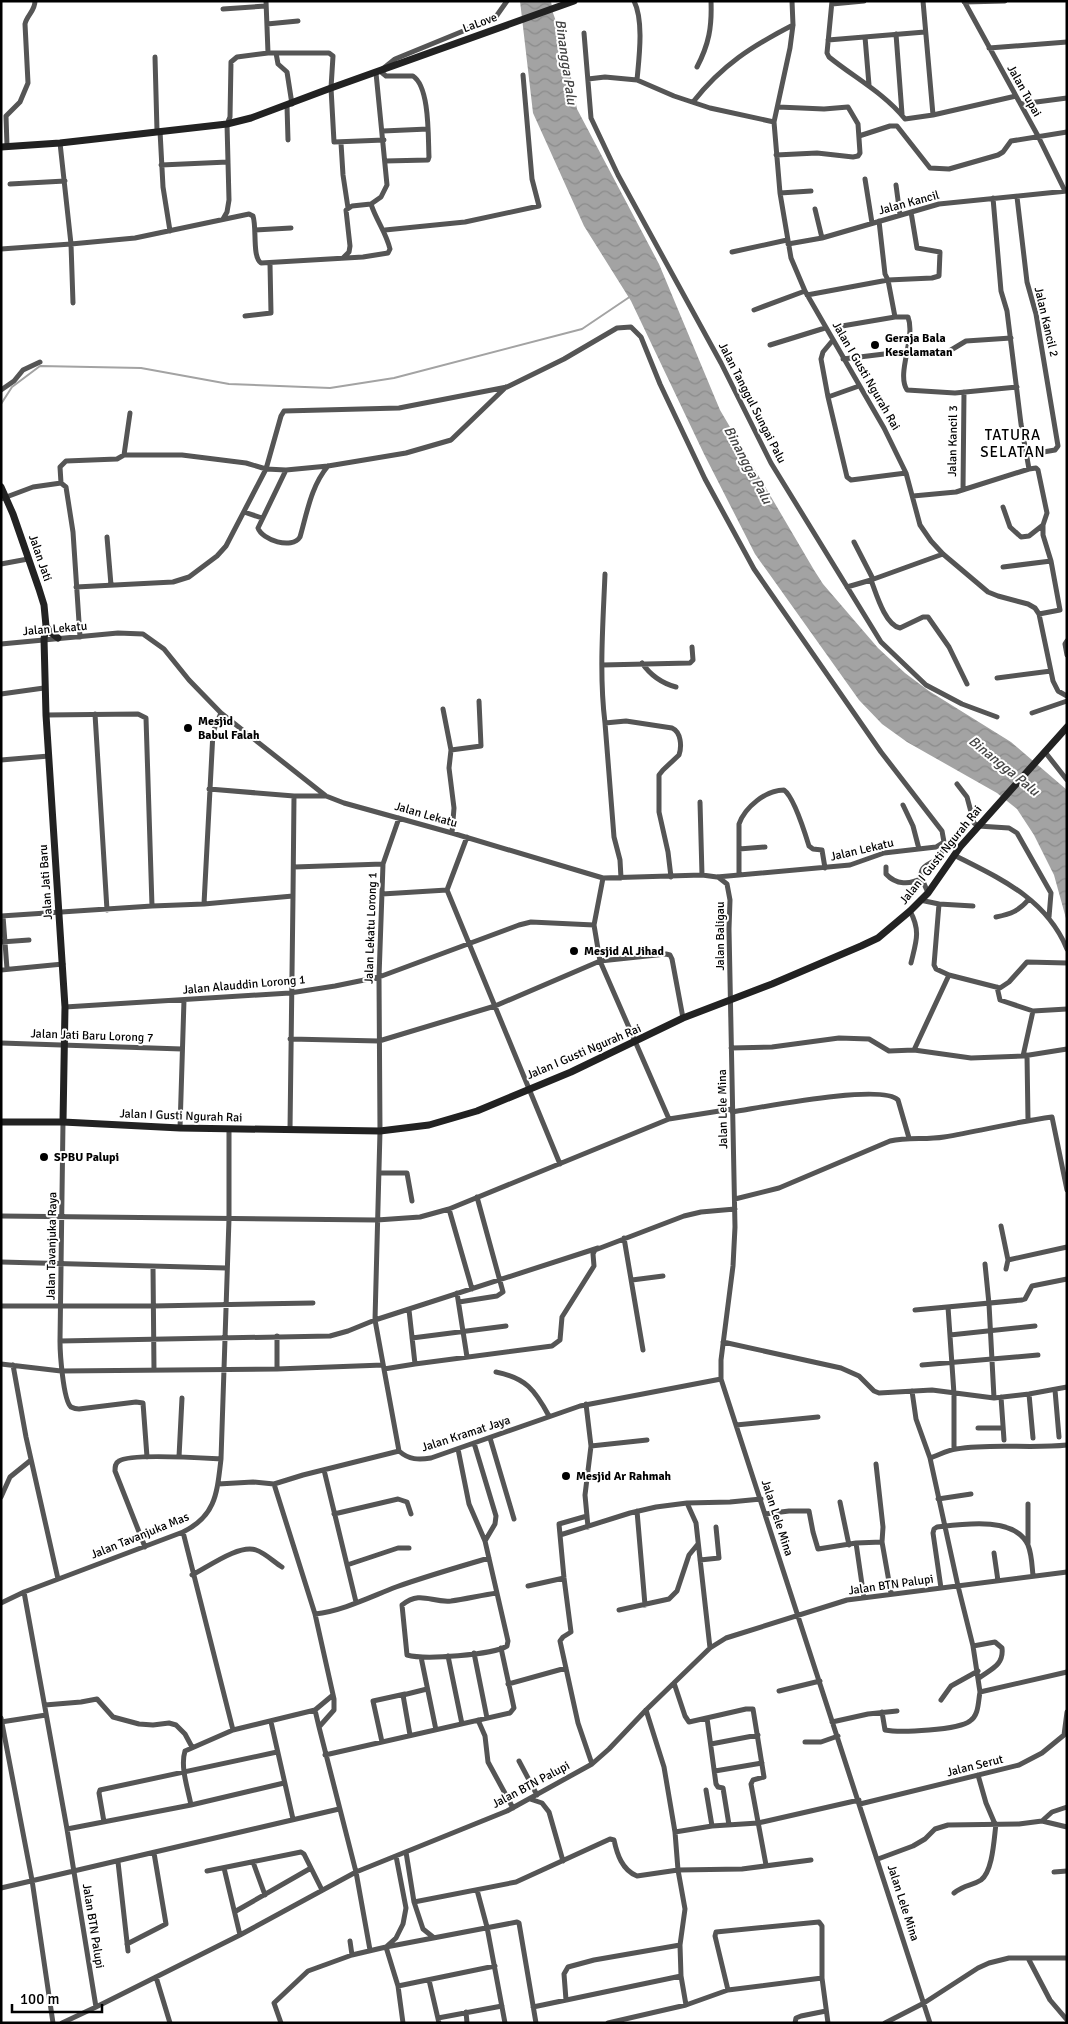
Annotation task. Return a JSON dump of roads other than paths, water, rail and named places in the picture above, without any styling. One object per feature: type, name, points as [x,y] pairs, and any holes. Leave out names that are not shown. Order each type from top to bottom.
[{"type":"street","points":[[4,146],[6,116],[20,102],[28,83],[25,24],[33,10],[35,1]]},
{"type":"street","points":[[378,72],[395,59],[495,18],[507,1]]},
{"type":"street","name":"LaLove","points":[[4,146],[60,143],[227,124],[252,118],[574,1]]},
{"type":"street","points":[[634,1],[638,10],[639,25],[637,80]]},
{"type":"street","points":[[697,67],[707,48],[712,18],[711,1]]},
{"type":"street","name":"Jalan I Gusti Ngurah Rai","points":[[792,1],[793,25],[774,122],[780,193],[791,258],[806,293],[884,428],[906,472],[920,525],[931,541],[942,554],[988,592],[1028,604],[1035,608],[1039,614]]},
{"type":"street","points":[[864,1],[832,2],[827,53],[829,57],[869,86],[907,120],[1016,96]]},
{"type":"street","points":[[923,1],[932,115]]},
{"type":"street","points":[[964,2],[1005,1]]},
{"type":"street","name":"Jalan Tupai","points":[[964,2],[1021,104],[1066,191]]},
{"type":"street","points":[[223,9],[266,3],[268,53]]},
{"type":"street","points":[[267,24],[298,22]]},
{"type":"street","points":[[693,102],[709,81],[742,54],[764,39],[793,25]]},
{"type":"street","points":[[828,40],[926,32]]},
{"type":"street","name":"Jalan Tanggul Sungai Palu","points":[[584,33],[591,118],[618,175],[721,363],[771,463],[881,642],[926,685],[962,704],[997,717]]},
{"type":"street","points":[[896,34],[902,114]]},
{"type":"street","points":[[866,37],[869,86]]},
{"type":"street","points":[[990,48],[1067,42]]},
{"type":"street","points":[[223,219],[227,212],[228,200],[227,124],[230,117],[231,62],[237,57],[268,53],[331,53],[334,57],[331,88],[333,140],[336,143],[341,143],[384,140]]},
{"type":"street","points":[[276,53],[278,64],[287,72],[289,105],[288,140]]},
{"type":"street","points":[[154,57],[158,131],[170,231]]},
{"type":"street","points":[[378,72],[386,76],[416,77],[422,90],[428,129],[428,160],[385,161]]},
{"type":"street","points":[[348,208],[371,204],[385,192],[387,185],[378,72]]},
{"type":"street","points":[[384,230],[465,222],[539,206],[532,178],[523,75]]},
{"type":"street","points":[[588,79],[637,80],[674,96],[710,108],[774,122]]},
{"type":"street","points":[[1021,104],[1067,98]]},
{"type":"street","points":[[776,155],[817,153],[856,157],[860,153],[858,124],[847,107],[824,109],[778,107]]},
{"type":"street","points":[[859,136],[890,126],[897,126],[930,168],[949,168],[998,155],[1003,152],[1011,141],[1067,132]]},
{"type":"street","points":[[383,131],[428,129]]},
{"type":"street","points":[[60,143],[71,244],[73,303]]},
{"type":"street","points":[[341,143],[342,175],[348,208],[346,213],[350,246],[349,252],[343,258]]},
{"type":"street","points":[[162,165],[228,162]]},
{"type":"street","points":[[865,179],[872,223]]},
{"type":"street","points":[[10,184],[65,181]]},
{"type":"street","points":[[896,185],[900,215]]},
{"type":"street","points":[[780,193],[811,191]]},
{"type":"street","name":"Jalan Kancil","points":[[732,252],[822,238],[939,204],[1066,191]]},
{"type":"street","name":"Jalan Kancil 2","points":[[1017,197],[1027,282],[1036,314],[1058,446],[1055,450],[1026,455]]},
{"type":"street","points":[[993,198],[1001,292],[1007,311],[1029,469]]},
{"type":"street","points":[[1,249],[135,238],[223,219],[251,215],[255,222],[257,260],[261,263],[270,264],[388,253],[390,248],[384,230],[375,216],[371,204]]},
{"type":"street","points":[[815,209],[822,238]]},
{"type":"street","points":[[754,310],[806,293],[888,280],[937,277],[940,273],[939,251],[917,248],[910,212]]},
{"type":"street","points":[[880,221],[885,274],[888,280],[895,317]]},
{"type":"street","points":[[255,230],[291,228]]},
{"type":"street","points":[[245,316],[271,313],[270,264]]},
{"type":"street","points":[[842,326],[895,317],[906,316],[910,319],[908,351],[905,362],[904,383],[906,389],[964,392],[1017,387]]},
{"type":"street","points":[[76,587],[162,584],[182,580],[189,577],[223,550],[266,469],[284,411],[399,408],[507,386],[564,359],[618,328],[628,326],[634,328],[641,337],[660,384],[705,479],[754,570],[881,752],[942,831],[944,840],[941,856],[923,868],[921,875],[928,893]]},
{"type":"street","points":[[770,345],[826,328]]},
{"type":"street","points":[[844,359],[908,351],[946,353],[966,341],[1011,338]]},
{"type":"street","points":[[832,340],[823,352],[822,359],[828,397],[848,479],[906,472]]},
{"type":"street","points":[[1,390],[14,381],[23,370],[40,362]]},
{"type":"street","points":[[61,483],[60,467],[66,461],[118,459],[124,455],[182,455],[246,463],[266,469],[286,470],[328,466],[406,453],[451,440],[507,386]]},
{"type":"street","points":[[828,397],[859,386]]},
{"type":"street","name":"Jalan Kancil 3","points":[[963,490],[964,392]]},
{"type":"street","points":[[124,455],[130,412]]},
{"type":"street","points":[[286,470],[258,528],[264,536],[288,544],[297,542],[300,537],[314,489],[320,476],[328,466]]},
{"type":"street","points":[[912,496],[950,493],[1036,468],[1047,513],[1043,525],[1043,535],[1051,561],[1060,610]]},
{"type":"street","points":[[4,498],[33,487],[61,483],[66,486],[73,532],[80,636]]},
{"type":"street","name":"Jalan Jati","points":[[1,487],[44,605],[46,626],[44,640]]},
{"type":"street","points":[[1004,507],[1010,527],[1021,537],[1029,536],[1043,525]]},
{"type":"street","points":[[244,512],[262,518]]},
{"type":"street","points":[[107,537],[111,586]]},
{"type":"street","points":[[854,542],[872,580],[881,607],[892,625],[900,628],[923,617],[928,617],[949,647],[967,684]]},
{"type":"street","points":[[847,587],[872,580],[942,554]]},
{"type":"street","points":[[1,564],[28,559]]},
{"type":"street","points":[[1003,567],[1051,561]]},
{"type":"street","points":[[605,574],[602,701],[614,837],[620,860],[621,878]]},
{"type":"street","points":[[1067,609],[1039,614],[1054,686],[1067,696]]},
{"type":"street","points":[[46,626],[58,638]]},
{"type":"street","name":"Jalan Lekatu","points":[[1,644],[136,632],[150,638],[164,649],[188,680],[221,713],[326,796],[344,803],[452,832],[603,878],[702,875],[717,877],[825,868],[859,863],[884,853],[943,844]]},
{"type":"street","name":"Jalan Jati Baru","points":[[44,640],[44,688],[65,1007],[63,1122]]},
{"type":"street","points":[[1067,641],[1065,644],[1067,655]]},
{"type":"street","points":[[602,665],[690,663],[693,660],[692,647]]},
{"type":"street","points":[[642,663],[653,677],[665,684],[676,687]]},
{"type":"street","points":[[997,678],[1051,672]]},
{"type":"street","points":[[1,694],[44,688]]},
{"type":"street","points":[[1032,713],[1067,701]]},
{"type":"street","points":[[452,750],[480,746],[479,702]]},
{"type":"street","points":[[443,709],[452,750],[449,768],[454,808],[452,832]]},
{"type":"street","points":[[204,904],[213,732],[221,713]]},
{"type":"street","points":[[95,714],[107,910]]},
{"type":"street","points":[[46,715],[138,714],[144,716],[147,721],[152,906]]},
{"type":"street","points":[[605,723],[626,721],[650,724],[672,728],[678,733],[679,755],[663,770],[659,779],[660,812],[671,877]]},
{"type":"street","name":"Jalan I Gusti Ngurah Rai","points":[[1,1122],[63,1122],[180,1128],[380,1131],[429,1125],[477,1111],[571,1072],[684,1018],[731,1001],[862,946],[894,926],[928,893],[954,854],[1067,726]]},
{"type":"street","points":[[1045,752],[1067,780]]},
{"type":"street","points":[[1,760],[48,756]]},
{"type":"street","points":[[957,784],[967,797],[974,823],[978,826],[1009,828],[1017,833],[1052,893],[1049,917]]},
{"type":"street","points":[[209,789],[294,796],[326,796]]},
{"type":"street","points":[[739,876],[739,824],[744,813],[768,793],[784,790],[789,794],[800,815],[810,846],[813,849],[822,850],[825,868]]},
{"type":"street","points":[[290,1130],[290,993],[294,796]]},
{"type":"street","points":[[700,802],[702,875]]},
{"type":"street","points":[[903,805],[913,826],[919,849]]},
{"type":"street","name":"Jalan Lekatu Lorong 1","points":[[399,818],[383,864],[379,977],[380,1131],[375,1320],[399,1451]]},
{"type":"street","points":[[467,838],[448,890],[468,944],[560,1164]]},
{"type":"street","points":[[739,850],[765,847]]},
{"type":"street","points":[[954,854],[1010,884],[1029,899],[1049,917],[1067,949]]},
{"type":"street","points":[[294,867],[383,864]]},
{"type":"street","points":[[886,867],[886,874],[895,882],[913,884],[922,878]]},
{"type":"street","name":"Jalan Baligau","points":[[717,877],[727,884],[730,894],[731,1001]]},
{"type":"street","points":[[603,878],[594,925],[600,961],[669,1119]]},
{"type":"street","points":[[382,894],[448,890]]},
{"type":"street","points":[[63,964],[4,970],[2,916],[204,904],[293,896]]},
{"type":"street","points":[[996,917],[1016,911],[1029,899]]},
{"type":"street","points":[[920,900],[939,904],[973,906]]},
{"type":"street","points":[[939,904],[934,965],[936,969],[949,976],[997,987],[1004,986],[1028,962],[1067,963]]},
{"type":"street","points":[[910,911],[917,923],[918,932],[911,963]]},
{"type":"street","name":"Jalan Alauddin Lorong 1","points":[[65,1007],[290,993],[379,977],[531,922],[594,925]]},
{"type":"street","points":[[3,942],[29,940]]},
{"type":"street","points":[[290,1040],[379,1041],[495,1006],[600,961],[666,954],[670,955],[672,959],[684,1018]]},
{"type":"street","points":[[914,1050],[949,976]]},
{"type":"street","points":[[997,987],[1000,1000],[1033,1011],[1067,1009]]},
{"type":"street","points":[[180,1128],[184,1000]]},
{"type":"street","name":"Jalan Lele Mina","points":[[731,1001],[735,1249],[723,1342],[721,1379],[832,1722],[860,1802],[930,2023]]},
{"type":"street","points":[[1028,1120],[1025,1055],[1033,1011]]},
{"type":"street","points":[[732,1048],[772,1046],[839,1038],[865,1038],[873,1040],[882,1048],[889,1050],[914,1050],[970,1058],[1025,1055],[1067,1049]]},
{"type":"street","name":"Jalan Jati Baru Lorong 7","points":[[1,1043],[182,1049]]},
{"type":"street","points":[[1,1216],[377,1220],[420,1217],[477,1197],[669,1119],[843,1094],[894,1096],[898,1100],[909,1138]]},
{"type":"street","points":[[735,1199],[779,1188],[880,1145],[909,1138],[944,1137],[1028,1120],[1052,1118],[1067,1190]]},
{"type":"street","name":"Jalan Tavanjuka Raya","points":[[63,1122],[61,1371],[69,1403],[74,1408],[93,1408],[136,1402],[143,1403],[147,1458]]},
{"type":"street","name":"Jalan Tavanjuka Mas","points":[[24,1592],[145,1547],[195,1526],[204,1519],[214,1500],[221,1459],[226,1337],[225,1304],[229,1219],[228,1129]]},
{"type":"street","points":[[378,1173],[406,1172],[412,1201]]},
{"type":"street","points":[[459,1302],[500,1295],[503,1292],[477,1197]]},
{"type":"street","points":[[449,1208],[472,1289]]},
{"type":"street","points":[[60,1340],[330,1336],[348,1332],[375,1320],[598,1248],[692,1213],[735,1209]]},
{"type":"street","points":[[1001,1226],[1008,1260],[1006,1269]]},
{"type":"street","points":[[624,1238],[643,1350]]},
{"type":"street","points":[[1,1364],[61,1371],[384,1367],[545,1348],[558,1342],[562,1336],[562,1317],[593,1269],[595,1262],[593,1252],[598,1248]]},
{"type":"street","points":[[1008,1260],[1067,1248]]},
{"type":"street","points":[[1,1262],[62,1262],[153,1267],[226,1268]]},
{"type":"street","points":[[985,1264],[994,1398]]},
{"type":"street","points":[[153,1267],[154,1370]]},
{"type":"street","points":[[632,1280],[663,1276]]},
{"type":"street","points":[[915,1310],[1025,1299],[1032,1286],[1067,1279]]},
{"type":"street","points":[[458,1293],[467,1357]]},
{"type":"street","points":[[1,1306],[313,1303]]},
{"type":"street","points":[[948,1307],[954,1394],[954,1449]]},
{"type":"street","points":[[408,1310],[415,1364]]},
{"type":"street","points":[[412,1338],[506,1326]]},
{"type":"street","points":[[950,1334],[1035,1326]]},
{"type":"street","points":[[277,1336],[277,1368]]},
{"type":"street","points":[[723,1342],[841,1368],[859,1376],[879,1393],[932,1390],[994,1398],[1067,1387]]},
{"type":"street","points":[[922,1365],[1038,1354]]},
{"type":"street","points":[[13,1364],[31,1460],[58,1579]]},
{"type":"street","points":[[496,1372],[515,1377],[528,1385],[538,1397],[549,1416]]},
{"type":"street","name":"Jalan Kramat Jaya","points":[[399,1451],[405,1457],[422,1460],[586,1404],[721,1379]]},
{"type":"street","points":[[1055,1390],[1059,1437]]},
{"type":"street","points":[[882,1712],[886,1730],[950,1728],[972,1720],[977,1712],[980,1692],[973,1646],[930,1458],[916,1419],[912,1391]]},
{"type":"street","points":[[1029,1394],[1033,1438]]},
{"type":"street","points":[[1001,1397],[1004,1440]]},
{"type":"street","points":[[179,1457],[182,1398]]},
{"type":"street","points":[[586,1404],[591,1446],[585,1495],[588,1527]]},
{"type":"street","points":[[736,1425],[818,1416]]},
{"type":"street","points":[[978,1428],[1003,1428]]},
{"type":"street","points":[[490,1438],[514,1519]]},
{"type":"street","points":[[591,1446],[647,1440]]},
{"type":"street","points":[[474,1443],[496,1516],[495,1524],[485,1540]]},
{"type":"street","points":[[930,1458],[954,1449],[993,1447],[1045,1448],[1067,1445]]},
{"type":"street","points":[[458,1449],[469,1504],[485,1540],[489,1558],[497,1593],[508,1642],[507,1646],[448,1656],[410,1656],[405,1652],[402,1605],[415,1597],[451,1601],[497,1593]]},
{"type":"street","points":[[218,1484],[253,1482],[274,1484],[399,1451]]},
{"type":"street","points":[[145,1547],[115,1468],[120,1460],[179,1457],[221,1459]]},
{"type":"street","points":[[1,1497],[7,1480],[31,1460]]},
{"type":"street","points":[[876,1464],[883,1527],[882,1542],[891,1594]]},
{"type":"street","points":[[324,1470],[356,1602]]},
{"type":"street","points":[[274,1484],[315,1614],[333,1695],[334,1710],[319,1727]]},
{"type":"street","points":[[938,1498],[971,1494]]},
{"type":"street","points":[[334,1514],[398,1499],[407,1502],[411,1514]]},
{"type":"street","points":[[560,1535],[637,1511],[687,1502],[730,1502],[760,1499]]},
{"type":"street","points":[[687,1502],[696,1523],[710,1648]]},
{"type":"street","points":[[840,1502],[849,1545]]},
{"type":"street","points":[[1028,1504],[1028,1545],[1033,1576]]},
{"type":"street","points":[[765,1514],[808,1510],[818,1549],[856,1543],[882,1542]]},
{"type":"street","points":[[637,1511],[645,1605]]},
{"type":"street","points":[[587,1516],[559,1524],[571,1632],[560,1641],[578,1723],[592,1764]]},
{"type":"street","points":[[941,1588],[933,1534],[934,1529],[937,1527],[1004,1526],[1014,1530],[1028,1545]]},
{"type":"street","points":[[700,1560],[719,1558],[716,1527]]},
{"type":"street","points":[[182,1532],[233,1730]]},
{"type":"street","points":[[856,1543],[864,1598]]},
{"type":"street","points":[[619,1610],[664,1601],[674,1594],[689,1555],[698,1544]]},
{"type":"street","points":[[347,1565],[398,1548],[409,1548]]},
{"type":"street","points":[[192,1575],[235,1552],[247,1549],[260,1552],[282,1568]]},
{"type":"street","points":[[994,1553],[998,1581]]},
{"type":"street","points":[[315,1614],[325,1613],[428,1576],[489,1558]]},
{"type":"street","name":"Jalan BTN Palupi","points":[[24,1592],[67,1829],[96,2006],[240,1935],[356,1872],[513,1808],[592,1764],[710,1648],[734,1635],[847,1600],[1067,1572]]},
{"type":"street","points":[[528,1586],[564,1578]]},
{"type":"street","points":[[1,1604],[24,1592]]},
{"type":"street","points":[[941,1700],[951,1686],[1000,1664],[1002,1648],[995,1642],[973,1646]]},
{"type":"street","points":[[325,1755],[507,1714],[512,1711],[514,1708],[501,1648]]},
{"type":"street","points":[[474,1653],[487,1718]]},
{"type":"street","points":[[448,1656],[462,1724]]},
{"type":"street","points":[[421,1657],[436,1730]]},
{"type":"street","points":[[508,1684],[566,1668]]},
{"type":"street","points":[[980,1692],[1067,1672]]},
{"type":"street","points":[[779,1691],[820,1681]]},
{"type":"street","points":[[674,1683],[687,1720],[693,1722],[752,1709],[764,1777],[753,1780],[751,1784],[766,1865]]},
{"type":"street","points":[[382,1742],[373,1701],[427,1689]]},
{"type":"street","points":[[405,1694],[402,1698],[410,1735]]},
{"type":"street","points":[[191,1805],[185,1772],[184,1751],[233,1730],[315,1710],[333,1695]]},
{"type":"street","points":[[44,1705],[97,1699],[113,1717],[139,1724],[169,1723],[176,1725],[185,1734],[192,1747]]},
{"type":"street","points":[[315,1710],[356,1872],[370,1950]]},
{"type":"street","points":[[646,1710],[664,1767],[675,1832],[678,1870],[685,1909],[680,1946],[681,1976],[686,2006]]},
{"type":"street","points":[[832,1722],[897,1710]]},
{"type":"street","name":"Jalan Serut","points":[[675,1832],[712,1826],[758,1823],[860,1802],[1020,1765],[1060,1740],[1066,1730],[1067,1712]]},
{"type":"street","points":[[46,1715],[1,1720],[32,1880],[53,2023]]},
{"type":"street","points":[[707,1718],[717,1786],[723,1790],[729,1825]]},
{"type":"street","points":[[478,1720],[485,1736],[490,1769],[513,1808]]},
{"type":"street","points":[[271,1722],[292,1819]]},
{"type":"street","points":[[710,1744],[758,1735]]},
{"type":"street","points":[[805,1742],[821,1742],[838,1736]]},
{"type":"street","points":[[104,1822],[99,1790],[278,1752]]},
{"type":"street","points":[[519,1761],[537,1795]]},
{"type":"street","points":[[715,1771],[762,1762]]},
{"type":"street","points":[[954,1893],[961,1887],[984,1877],[992,1856],[995,1824],[978,1775]]},
{"type":"street","points":[[67,1829],[191,1805],[284,1783]]},
{"type":"street","points":[[706,1790],[712,1826]]},
{"type":"street","points":[[529,1799],[542,1803],[549,1812],[563,1861]]},
{"type":"street","points":[[1042,1822],[1052,1812],[1067,1807]]},
{"type":"street","points":[[74,1872],[340,1809]]},
{"type":"street","points":[[878,1859],[913,1846],[925,1839],[940,1826],[1042,1822],[1065,1828]]},
{"type":"street","points":[[414,1902],[516,1882],[612,1839],[619,1858],[632,1874],[636,1876],[678,1870],[742,1869],[811,1860]]},
{"type":"street","points":[[207,1871],[298,1851],[304,1854],[322,1890]]},
{"type":"street","points":[[406,1852],[414,1902],[423,1930],[434,1937]]},
{"type":"street","points":[[127,1944],[166,1924],[154,1853]]},
{"type":"street","points":[[386,1947],[396,1938],[405,1918],[403,1886],[396,1856]]},
{"type":"street","points":[[118,1862],[128,1951]]},
{"type":"street","points":[[252,1862],[265,1895]]},
{"type":"street","points":[[224,1868],[240,1935]]},
{"type":"street","points":[[236,1912],[311,1868]]},
{"type":"street","points":[[1054,1872],[1067,1871]]},
{"type":"street","name":"Jalan BTN Palupi","points":[[1,1888],[74,1872]]},
{"type":"street","points":[[477,1890],[495,1966],[505,2023]]},
{"type":"street","points":[[281,2023],[274,2003],[308,1971],[370,1950],[517,1922],[519,1924],[536,2023]]},
{"type":"street","points":[[728,1990],[715,1936],[716,1932],[819,1922],[822,1926],[822,1978],[828,2023]]},
{"type":"street","points":[[350,1940],[352,1955]]},
{"type":"street","points":[[566,2000],[564,1974],[568,1967],[594,1960],[680,1946]]},
{"type":"street","points":[[386,1947],[398,1986],[403,2023]]},
{"type":"street","points":[[1028,1958],[1050,2000],[1067,2020]]},
{"type":"street","points":[[885,2023],[924,2003],[983,1965],[998,1960],[1067,1958]]},
{"type":"street","points":[[398,1986],[495,1966]]},
{"type":"street","points":[[533,2007],[681,1976]]},
{"type":"street","points":[[156,1977],[170,2023]]},
{"type":"street","points":[[608,2023],[686,2006],[728,1990],[822,1978]]},
{"type":"street","points":[[429,1980],[438,2020],[466,2012],[502,2006]]},
{"type":"street","points":[[62,2023],[96,2006]]},
{"type":"street","points":[[794,2023],[796,2018],[801,2016],[826,2011]]},
{"type":"street","points":[[466,2012],[467,2023]]},
{"type":"water","name":"Binangga Palu","points":[[520,1],[551,1],[553,13],[565,46],[577,109],[659,264],[720,410],[823,584],[878,648],[905,673],[929,691],[1011,742],[1067,790],[1067,922],[1054,875],[1034,835],[1017,809],[997,793],[907,742],[882,724],[859,700],[755,554],[704,454],[631,301],[584,226],[533,113]]},
{"type":"waterway","points":[[1,404],[12,387],[40,366],[141,368],[229,384],[330,388],[394,378],[582,329],[631,296]]},
{"type":"place","name":"Geraja Bala Keselamatan","points":[[875,345]]},
{"type":"place","name":"Mesjid Babul Falah","points":[[188,728]]},
{"type":"place","name":"Mesjid Al Jihad","points":[[574,951]]},
{"type":"place","name":"SPBU Palupi","points":[[44,1157]]},
{"type":"place","name":"Mesjid Ar Rahmah","points":[[566,1476]]},
{"type":"district","name":"TATURA SELATAN","points":[[1013,444]]}]
